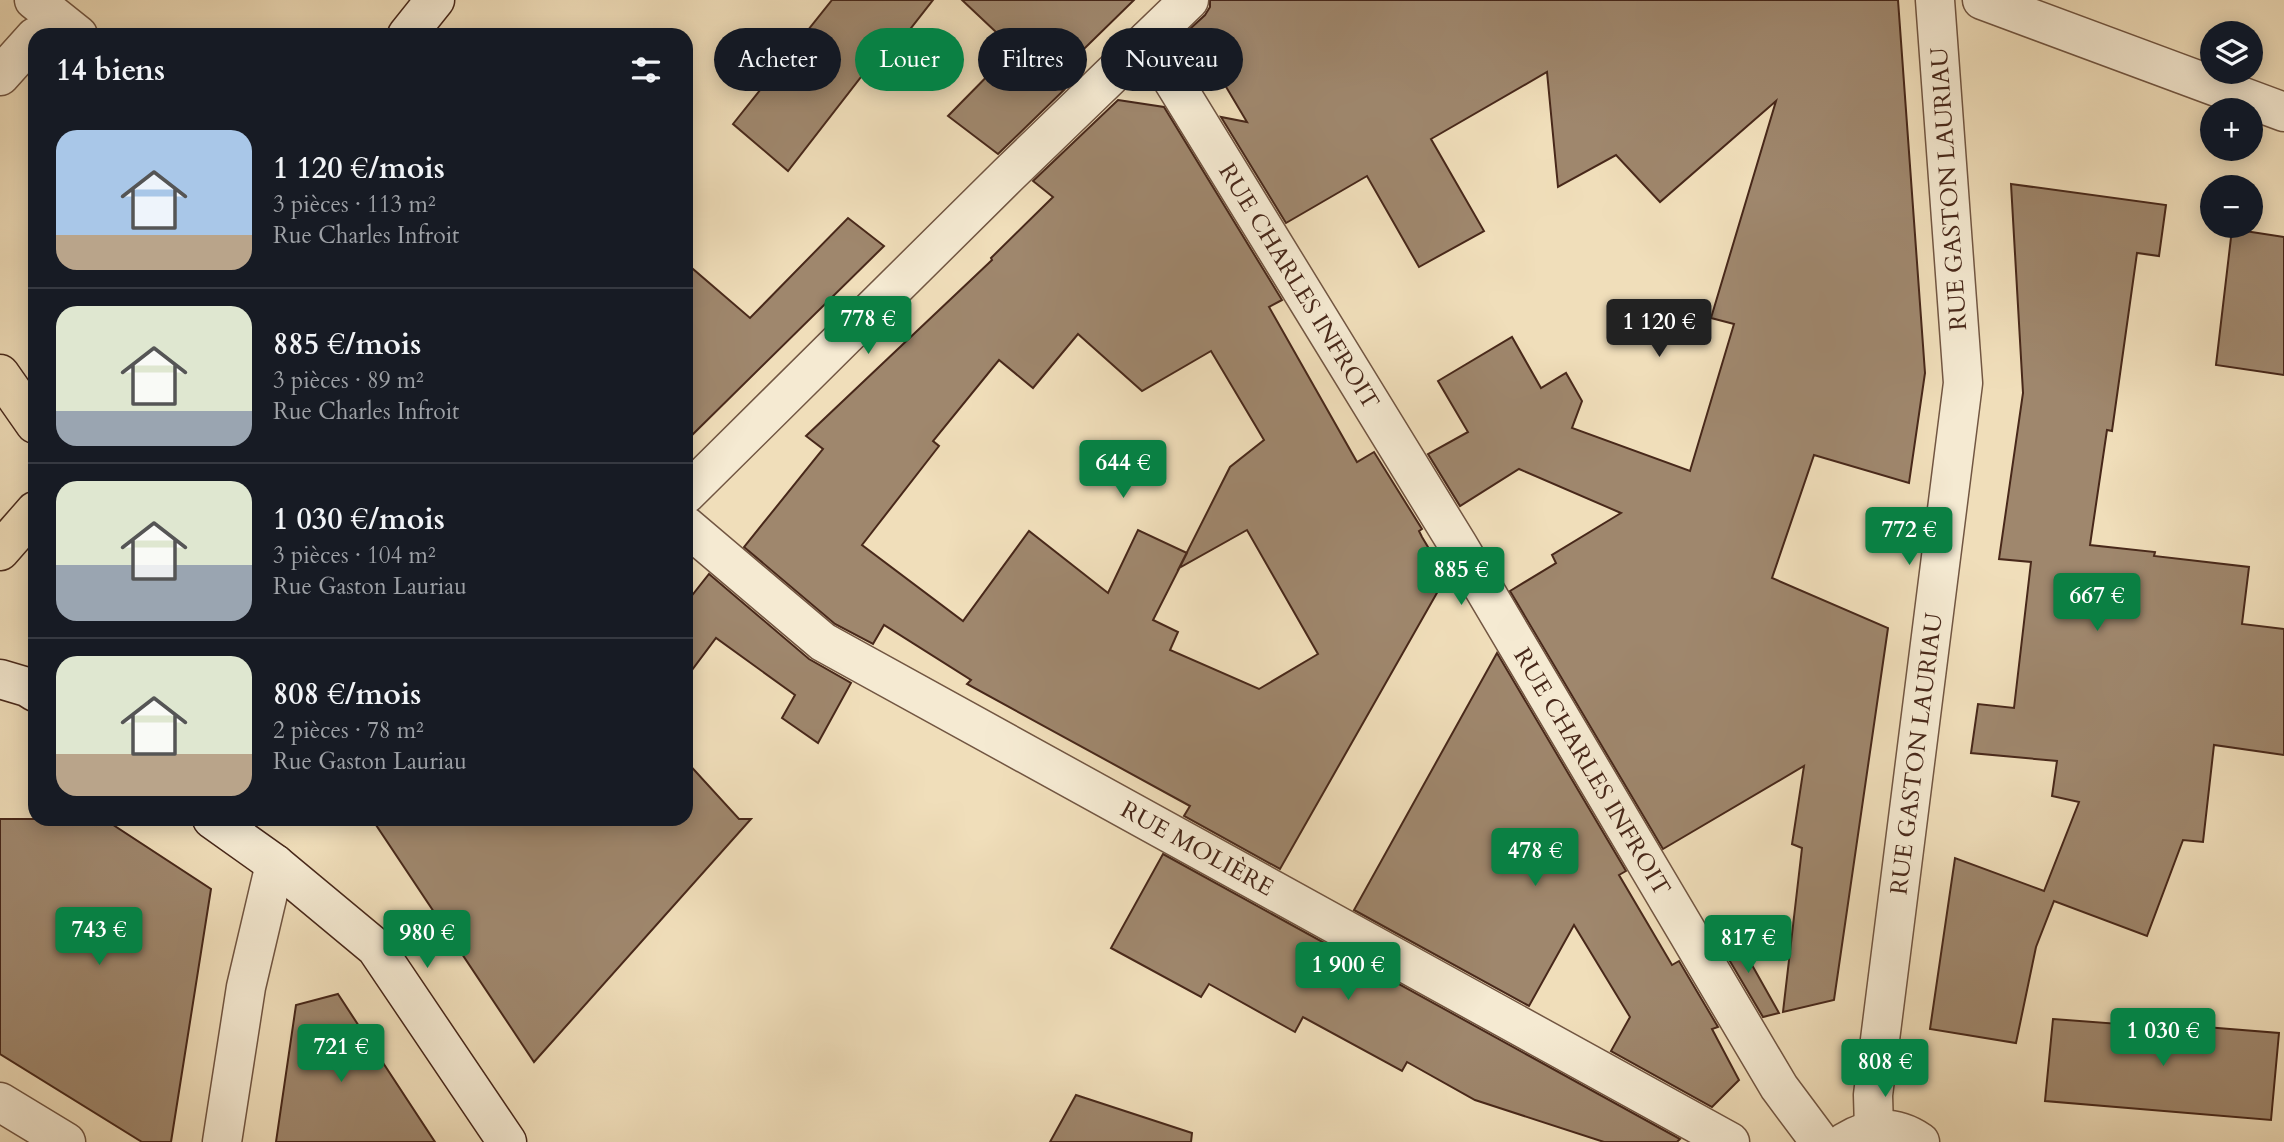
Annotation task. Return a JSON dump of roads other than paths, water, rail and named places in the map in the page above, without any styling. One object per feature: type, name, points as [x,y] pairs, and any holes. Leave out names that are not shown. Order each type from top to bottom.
[{"type":"main road","points":[[0,374],[28,414]]},
{"type":"main road","points":[[0,551],[28,519]]},
{"type":"street","points":[[413,28],[435,0]]},
{"type":"street","points":[[1160,28],[1189,0]]},
{"type":"street","name":"RUE GASTON LAURIAU","points":[[1859,1135],[1873,1095],[1963,383],[1935,0]]},
{"type":"street","points":[[1982,0],[2284,112]]},
{"type":"street","points":[[0,76],[28,46]]},
{"type":"street","points":[[693,487],[1101,85]]},
{"type":"street","name":"RUE CHARLES INFROIT","points":[[1179,91],[1458,545],[1779,1087],[1820,1142]]},
{"type":"street","name":"RUE MOLIÈRE","points":[[693,532],[823,642],[1730,1142]]},
{"type":"street","points":[[0,679],[28,688]]},
{"type":"street","points":[[222,826],[275,864],[376,948],[507,1142]]},
{"type":"street","points":[[222,1142],[246,987],[275,864]]},
{"type":"street","points":[[0,1102],[66,1142]]},
{"type":"street","points":[[1859,1135],[1889,1129],[1905,1133],[1920,1142]]}]
